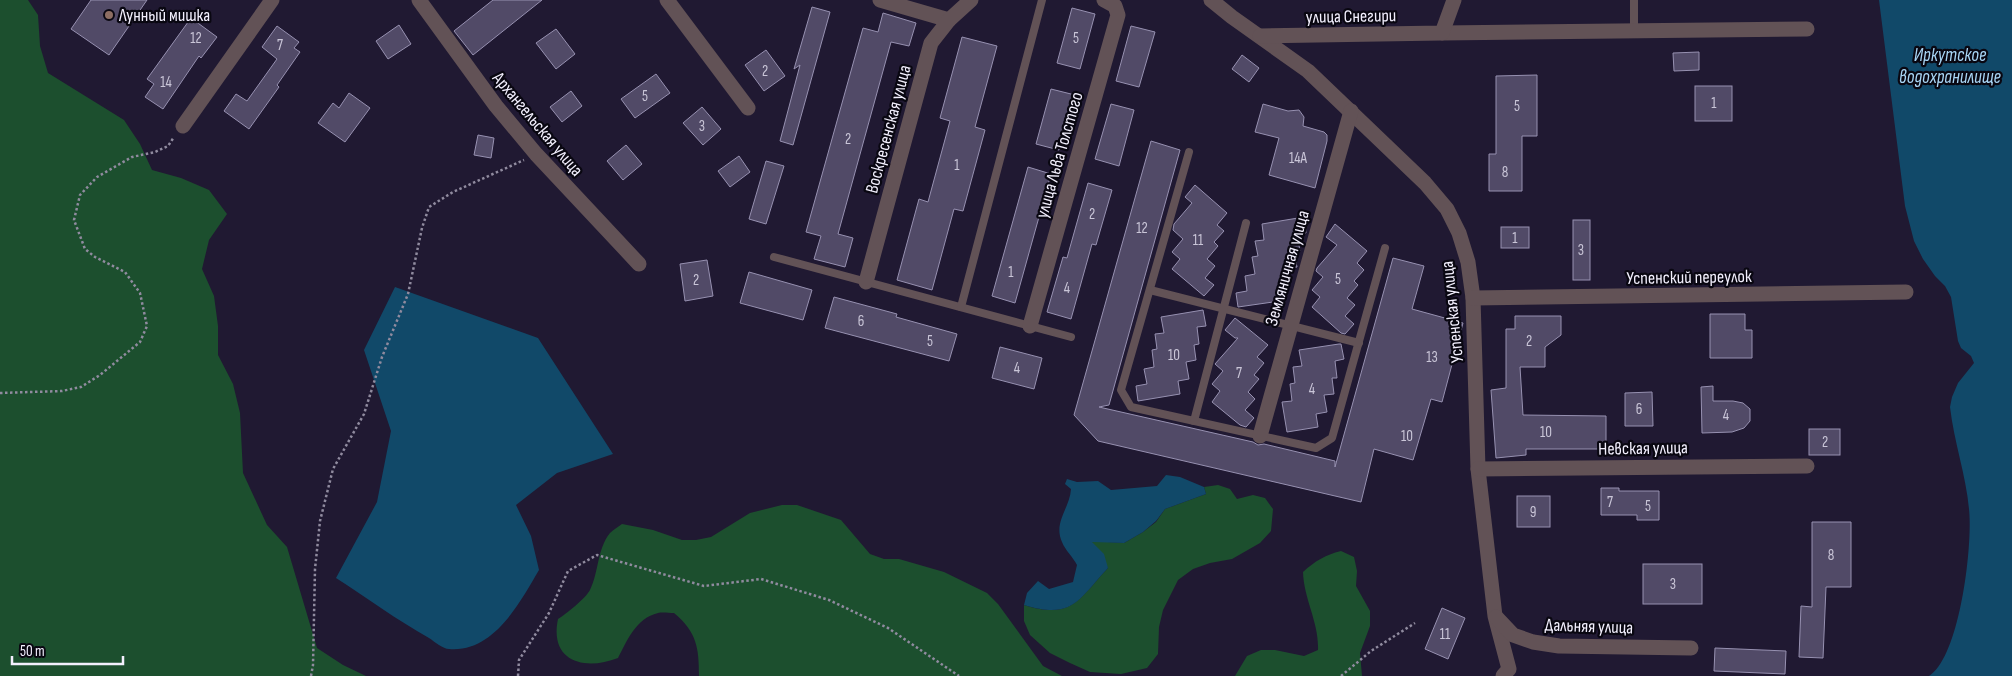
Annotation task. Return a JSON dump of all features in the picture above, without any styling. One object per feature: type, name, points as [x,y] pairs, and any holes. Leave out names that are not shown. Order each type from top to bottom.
[{"type":"street","points":[[182,126],[272,0]]},
{"type":"street","name":"Архангельская улица","points":[[419,0],[496,106],[536,154],[639,264]]},
{"type":"street","points":[[667,0],[748,108]]},
{"type":"street","points":[[880,0],[949,20]]},
{"type":"street","name":"Воскресенская улица","points":[[866,282],[931,43],[949,20],[971,0]]},
{"type":"street","name":"улица Льва Толстого","points":[[1030,326],[1118,15],[1115,6],[1104,0]]},
{"type":"street","name":"Успенская улица","points":[[1211,0],[1308,71],[1351,111],[1425,183],[1447,210],[1459,233],[1468,262],[1473,298],[1478,468],[1495,616],[1509,674]]},
{"type":"street","points":[[1442,33],[1454,0]]},
{"type":"street","name":"улица Снегири","points":[[1260,36],[1807,29]]},
{"type":"street","name":"Земляничная улица","points":[[1260,436],[1351,111]]},
{"type":"street","name":"Успенский переулок","points":[[1473,298],[1906,292]]},
{"type":"street","name":"Невская улица","points":[[1478,468],[1807,466]]},
{"type":"street","name":"Дальняя улица","points":[[1495,616],[1513,635],[1534,642],[1559,646],[1691,648]]},
{"type":"lane","points":[[961,308],[1042,0]]},
{"type":"lane","points":[[1634,0],[1634,31]]},
{"type":"lane","points":[[1188,152],[1121,390],[1131,407],[1316,448],[1332,438],[1385,248]]},
{"type":"lane","points":[[1194,421],[1246,223]]},
{"type":"lane","points":[[774,257],[1071,337]]},
{"type":"lane","points":[[1150,290],[1359,343]]},
{"type":"path","points":[[0,393],[62,391],[81,386],[100,375],[140,342],[147,326],[140,293],[125,272],[95,258],[84,249],[74,220],[80,195],[97,178],[132,157],[155,152],[168,146],[182,126]]},
{"type":"path","points":[[311,676],[314,665],[314,607],[320,521],[333,469],[364,414],[382,357],[408,294],[422,228],[430,206],[453,192],[536,154]]},
{"type":"path","points":[[518,676],[519,660],[549,613],[568,571],[597,555],[704,586],[761,579],[829,600],[888,628],[959,676]]},
{"type":"path","points":[[1341,676],[1371,651],[1415,624]]},
{"type":"green space","points":[[0,0],[28,0],[38,15],[40,46],[48,73],[124,120],[140,144],[152,170],[181,178],[209,190],[227,214],[209,240],[202,269],[214,296],[218,326],[218,355],[233,384],[240,413],[243,473],[267,525],[287,547],[317,648],[343,665],[366,676],[0,676]]},
{"type":"green space","points":[[1218,485],[1230,489],[1237,499],[1253,495],[1265,498],[1273,509],[1271,531],[1260,543],[1232,559],[1210,563],[1193,569],[1178,580],[1163,610],[1159,627],[1158,654],[1147,668],[1121,674],[1090,672],[1050,653],[1030,635],[1024,621],[1024,605],[1053,610],[1064,608],[1081,598],[1108,568],[1091,541],[1124,543],[1156,522],[1165,509],[1206,494],[1204,487]]},
{"type":"green space","points":[[782,505],[797,505],[841,520],[870,554],[884,559],[899,559],[944,572],[987,593],[998,604],[1043,666],[1062,676],[699,676],[695,641],[688,627],[674,613],[658,613],[644,620],[633,631],[618,658],[606,662],[582,663],[572,660],[564,654],[559,645],[557,634],[558,619],[576,606],[588,593],[593,583],[600,553],[606,539],[610,533],[622,524],[653,530],[682,540],[696,540],[711,537],[750,513]]},
{"type":"green space","points":[[1341,551],[1354,557],[1357,571],[1356,586],[1370,611],[1370,626],[1360,653],[1362,676],[1235,676],[1247,656],[1261,650],[1275,650],[1304,656],[1318,650],[1318,640],[1303,572],[1320,559]]},
{"type":"water","name":"Иркутское водохранилище","points":[[1879,0],[2012,0],[2012,676],[1929,676],[1940,665],[1949,647],[1962,598],[1966,572],[1969,547],[1969,509],[1950,407],[1958,383],[1974,363],[1971,356],[1961,348],[1958,341],[1951,297],[1945,286],[1923,259],[1914,241],[1905,206]]},
{"type":"water","points":[[395,287],[538,338],[613,454],[557,473],[516,505],[531,536],[539,570],[504,623],[479,643],[465,648],[447,649],[442,647],[336,578],[377,502],[391,431],[364,350]]},
{"type":"water","points":[[1166,475],[1180,477],[1204,487],[1206,494],[1165,509],[1156,521],[1143,532],[1124,543],[1092,542],[1104,554],[1108,568],[1081,598],[1073,604],[1054,610],[1024,605],[1027,593],[1038,581],[1049,589],[1073,582],[1077,565],[1063,545],[1059,528],[1070,496],[1071,489],[1065,484],[1067,479],[1077,482],[1098,481],[1111,490],[1157,486]]},
{"type":"building","name":"Лунный мишка","points":[[91,0],[147,0],[109,55],[71,29]]},
{"type":"building","points":[[493,0],[542,0],[473,55],[454,31]]},
{"type":"building","points":[[812,7],[830,12],[793,145],[780,141],[800,65],[794,69]]},
{"type":"building","points":[[1072,8],[1095,14],[1080,69],[1057,63]]},
{"type":"building","points":[[883,13],[916,23],[909,46],[891,42],[838,234],[853,238],[845,267],[814,259],[821,236],[806,232],[863,28],[878,32]]},
{"type":"building","points":[[191,18],[217,37],[201,58],[199,56],[163,109],[145,97],[154,84],[147,79]]},
{"type":"building","points":[[399,25],[411,44],[388,59],[376,41]]},
{"type":"building","points":[[277,26],[299,42],[294,48],[300,52],[277,85],[279,87],[249,129],[224,111],[236,94],[247,101],[277,59],[262,47]]},
{"type":"building","points":[[1131,26],[1155,32],[1139,87],[1116,81]]},
{"type":"building","points":[[556,29],[575,54],[556,69],[536,43]]},
{"type":"building","points":[[962,37],[997,46],[975,127],[985,130],[963,211],[954,209],[932,290],[897,280],[919,199],[928,202],[950,121],[940,118]]},
{"type":"building","points":[[766,50],[785,76],[764,91],[745,65]]},
{"type":"building","points":[[1699,52],[1699,70],[1674,71],[1673,53]]},
{"type":"building","points":[[1242,55],[1259,68],[1249,82],[1232,69]]},
{"type":"building","points":[[656,74],[670,93],[635,118],[621,99]]},
{"type":"building","points":[[1537,75],[1537,136],[1522,136],[1522,191],[1489,191],[1489,154],[1496,154],[1496,76]]},
{"type":"building","points":[[1695,86],[1732,86],[1732,121],[1695,121]]},
{"type":"building","points":[[1051,89],[1075,95],[1059,150],[1036,144]]},
{"type":"building","points":[[571,91],[582,106],[562,122],[550,107]]},
{"type":"building","points":[[349,93],[370,108],[345,142],[318,123],[333,103],[339,108]]},
{"type":"building","points":[[1111,104],[1134,110],[1119,166],[1095,159]]},
{"type":"building","points":[[1263,104],[1288,111],[1299,110],[1304,117],[1303,126],[1324,132],[1327,135],[1315,188],[1269,175],[1279,138],[1255,132]]},
{"type":"building","points":[[702,107],[721,129],[703,145],[683,123]]},
{"type":"building","points":[[478,135],[494,138],[491,158],[474,155]]},
{"type":"building","points":[[1151,141],[1180,150],[1109,405],[1099,407],[1253,442],[1258,445],[1264,444],[1335,461],[1335,467],[1393,258],[1424,266],[1412,309],[1463,323],[1442,402],[1431,399],[1413,460],[1374,449],[1361,502],[1098,441],[1074,415]]},
{"type":"building","points":[[626,145],[642,164],[623,180],[607,161]]},
{"type":"building","points":[[739,156],[750,172],[730,187],[718,171]]},
{"type":"building","points":[[766,161],[784,166],[766,224],[749,219]]},
{"type":"building","points":[[1028,167],[1051,174],[1015,303],[992,296]]},
{"type":"building","points":[[1088,183],[1112,190],[1096,245],[1092,244],[1071,319],[1047,312],[1063,257],[1067,258]]},
{"type":"building","points":[[1195,185],[1227,213],[1217,225],[1224,231],[1214,242],[1218,246],[1207,259],[1215,266],[1205,278],[1214,285],[1204,296],[1172,269],[1180,259],[1172,252],[1183,239],[1173,230],[1174,224],[1192,203],[1185,197]]},
{"type":"building","points":[[1304,217],[1306,233],[1297,234],[1300,251],[1294,252],[1297,267],[1287,269],[1289,286],[1278,288],[1280,301],[1238,307],[1236,293],[1247,291],[1245,276],[1255,274],[1252,257],[1258,256],[1255,241],[1264,240],[1262,224]]},
{"type":"building","points":[[1573,220],[1590,220],[1590,280],[1573,280]]},
{"type":"building","points":[[1335,224],[1367,251],[1357,263],[1364,270],[1354,281],[1358,285],[1347,298],[1355,305],[1345,316],[1354,324],[1345,334],[1341,333],[1312,307],[1320,297],[1312,290],[1323,277],[1316,271],[1317,268],[1337,245],[1326,237]]},
{"type":"building","points":[[1501,227],[1529,227],[1529,248],[1501,248]]},
{"type":"building","points":[[707,260],[713,296],[685,301],[680,264]]},
{"type":"building","points":[[749,272],[812,290],[803,320],[740,303]]},
{"type":"building","points":[[834,297],[897,314],[896,317],[957,334],[949,361],[825,328]]},
{"type":"building","points":[[1203,310],[1206,326],[1197,327],[1199,344],[1194,345],[1196,360],[1186,362],[1189,379],[1178,381],[1180,394],[1138,401],[1136,386],[1147,384],[1144,369],[1154,367],[1152,350],[1157,349],[1155,334],[1164,333],[1161,317]]},
{"type":"building","points":[[1710,314],[1745,314],[1745,330],[1752,330],[1752,358],[1710,358]]},
{"type":"building","points":[[1515,316],[1561,316],[1561,335],[1545,347],[1545,367],[1520,367],[1523,415],[1606,416],[1606,449],[1526,449],[1526,455],[1496,458],[1491,390],[1506,388],[1506,329],[1515,329]]},
{"type":"building","points":[[1235,318],[1268,345],[1257,357],[1264,363],[1254,375],[1259,379],[1248,392],[1255,399],[1245,410],[1254,418],[1246,427],[1240,425],[1212,402],[1220,391],[1212,384],[1223,371],[1215,364],[1238,338],[1235,338],[1225,330]]},
{"type":"building","points":[[1341,344],[1344,359],[1335,361],[1337,378],[1332,378],[1334,394],[1324,395],[1327,412],[1316,414],[1318,427],[1287,432],[1282,402],[1292,401],[1290,384],[1295,383],[1293,367],[1302,366],[1299,350]]},
{"type":"building","points":[[1000,347],[1042,358],[1034,389],[992,378]]},
{"type":"building","points":[[1713,386],[1713,401],[1743,403],[1750,409],[1750,421],[1744,428],[1732,432],[1702,433],[1701,387]]},
{"type":"building","points":[[1652,392],[1653,426],[1625,426],[1625,393]]},
{"type":"building","points":[[1809,429],[1840,429],[1840,455],[1809,455]]},
{"type":"building","points":[[1601,488],[1619,488],[1619,491],[1659,491],[1659,520],[1637,520],[1637,515],[1601,515]]},
{"type":"building","points":[[1517,496],[1550,496],[1550,527],[1517,527]]},
{"type":"building","points":[[1812,522],[1851,522],[1851,587],[1826,587],[1823,658],[1799,657],[1801,606],[1812,607]]},
{"type":"building","points":[[1643,564],[1702,564],[1702,604],[1643,604]]},
{"type":"building","points":[[1442,608],[1465,618],[1448,659],[1425,649]]},
{"type":"building","points":[[1715,648],[1786,651],[1785,674],[1714,671]]},
{"type":"place","name":"Лунный мишка","points":[[109,15]]}]
